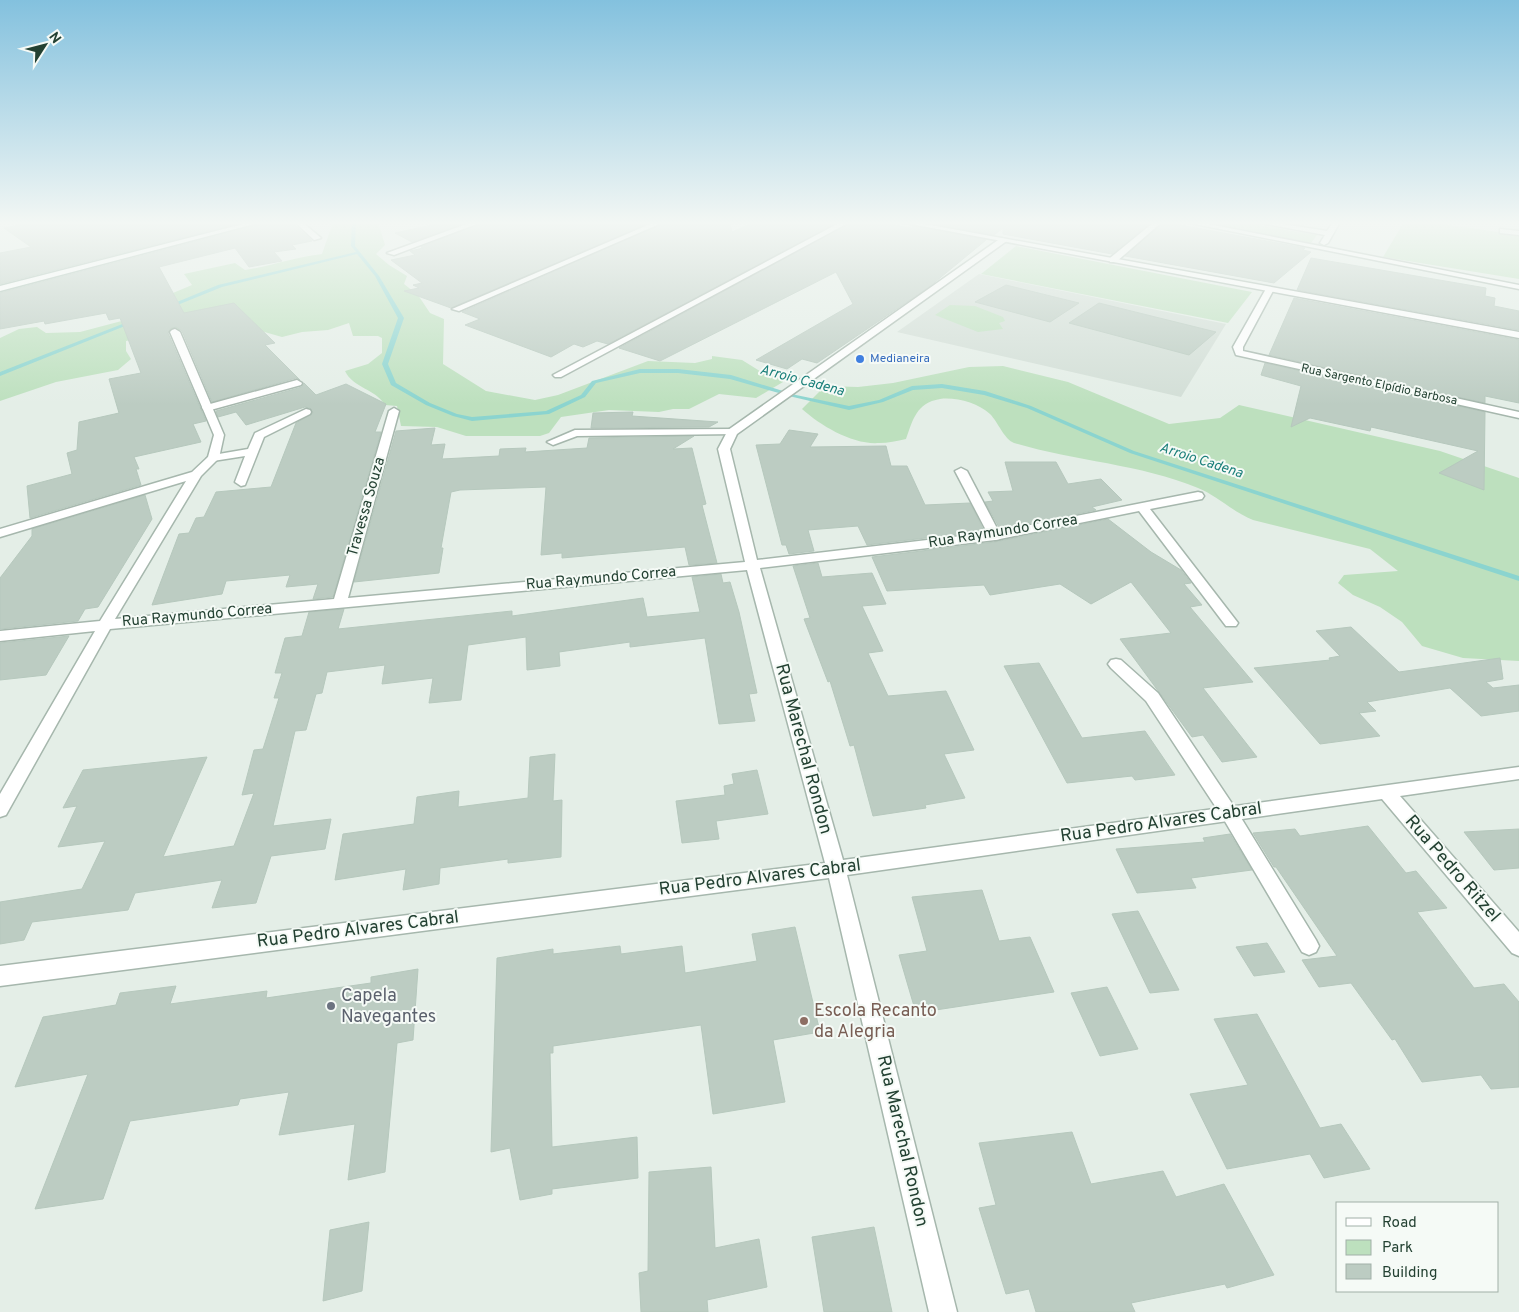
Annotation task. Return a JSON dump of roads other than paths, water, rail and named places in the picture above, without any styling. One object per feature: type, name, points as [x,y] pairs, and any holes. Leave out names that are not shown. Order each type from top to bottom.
[{"type":"street","points":[[0,289],[22,283]]},
{"type":"street","points":[[456,309],[516,283]]},
{"type":"street","points":[[558,375],[731,283]]},
{"type":"street","points":[[553,442],[575,433],[732,432],[943,283]]},
{"type":"street","points":[[1239,283],[1519,335]]},
{"type":"street","points":[[1500,283],[1519,287]]},
{"type":"street","name":"Rua Sargento Elpídio Barbosa","points":[[1270,289],[1238,347],[1239,354],[1519,415]]},
{"type":"street","points":[[174,332],[219,435],[214,458]]},
{"type":"street","points":[[207,408],[297,383]]},
{"type":"street","name":"Travessa Souza","points":[[340,603],[394,411]]},
{"type":"street","points":[[240,482],[259,435],[306,412]]},
{"type":"street","name":"Rua Marechal Rondon","points":[[732,432],[724,449],[752,565],[836,868],[943,1312]]},
{"type":"street","points":[[0,810],[105,625],[196,474],[214,458],[252,452]]},
{"type":"street","points":[[961,471],[995,536]]},
{"type":"street","points":[[0,533],[196,474]]},
{"type":"street","name":"Rua Raymundo Correa","points":[[0,636],[752,565],[995,536],[1198,496]]},
{"type":"street","points":[[1142,507],[1231,622]]},
{"type":"street","points":[[1116,664],[1152,697],[1229,813],[1309,946]]},
{"type":"street","name":"Rua Pedro Alvares Cabral","points":[[0,976],[836,868],[1519,772]]},
{"type":"street","name":"Rua Pedro Ritzel","points":[[1385,792],[1519,947]]},
{"type":"waterway","points":[[168,307],[232,283]]},
{"type":"waterway","name":"Arroio Cadena","points":[[381,283],[401,318],[385,364],[393,384],[428,404],[455,415],[472,419],[547,413],[583,396],[594,382],[640,371],[678,371],[731,377],[795,396],[849,408],[881,401],[912,388],[942,386],[985,393],[1029,407],[1132,452],[1519,579]]},
{"type":"waterway","points":[[0,374],[132,322]]},
{"type":"place","name":"Medianeira","points":[[860,359]]},
{"type":"place","name":"Capela Navegantes","points":[[331,1006]]},
{"type":"place","name":"Escola Recanto da Alegria","points":[[804,1021]]}]
